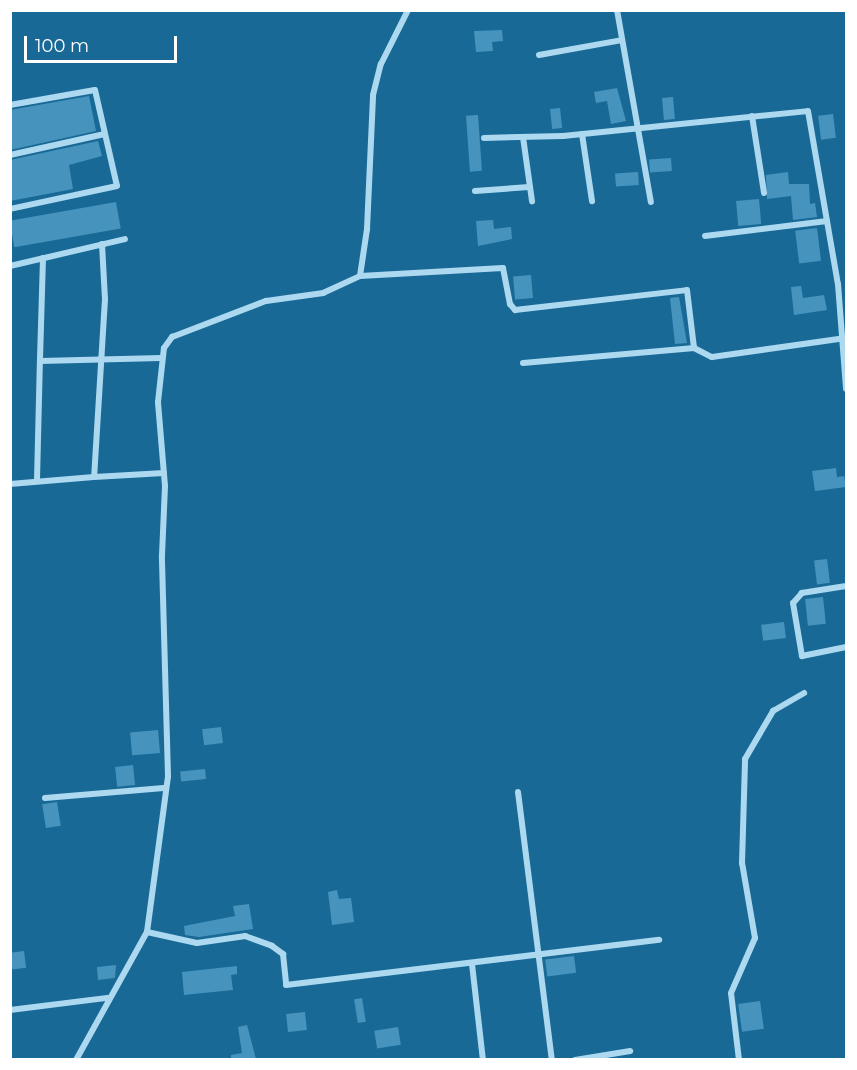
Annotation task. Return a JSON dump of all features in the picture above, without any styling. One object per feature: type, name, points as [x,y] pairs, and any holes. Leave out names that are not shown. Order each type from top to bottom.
[{"type":"street","points":[[360,276],[367,229],[373,96],[381,64],[408,10]]},
{"type":"street","points":[[617,10],[641,128],[651,202]]},
{"type":"street","points":[[539,55],[622,40]]},
{"type":"street","points":[[10,105],[95,90],[117,186],[10,209]]},
{"type":"street","points":[[484,138],[582,134],[808,111],[838,284],[846,389]]},
{"type":"street","points":[[752,116],[764,193]]},
{"type":"street","points":[[10,155],[105,134]]},
{"type":"street","points":[[582,134],[592,201]]},
{"type":"street","points":[[523,137],[532,201]]},
{"type":"street","points":[[475,191],[529,187]]},
{"type":"street","points":[[705,236],[827,221]]},
{"type":"street","points":[[10,266],[125,238]]},
{"type":"street","points":[[94,477],[105,299],[102,244]]},
{"type":"street","points":[[37,480],[43,258]]},
{"type":"street","points":[[76,1059],[107,998],[147,932],[164,788],[168,776],[162,555],[164,473],[158,402],[161,358],[172,337],[266,301],[323,293],[360,276],[503,268],[510,304],[515,310],[687,290],[694,348]]},
{"type":"street","points":[[523,363],[694,348],[712,357],[843,338]]},
{"type":"street","points":[[40,361],[100,357],[161,358]]},
{"type":"street","points":[[10,483],[164,473]]},
{"type":"street","points":[[846,585],[802,593],[793,603],[802,656],[846,647]]},
{"type":"street","points":[[739,1059],[731,993],[755,938],[742,862],[745,759],[773,711],[804,693]]},
{"type":"street","points":[[45,798],[164,788]]},
{"type":"street","points":[[518,792],[552,1059]]},
{"type":"street","points":[[147,932],[197,943],[245,936],[272,946],[283,954],[286,986],[659,940]]},
{"type":"street","points":[[472,964],[483,1059]]},
{"type":"street","points":[[10,1010],[107,998]]},
{"type":"street","points":[[575,1059],[630,1051]]},
{"type":"building","points":[[502,30],[503,41],[492,42],[493,51],[476,52],[474,31]]},
{"type":"building","points":[[617,88],[626,121],[611,124],[607,101],[596,103],[594,92]]},
{"type":"building","points":[[89,96],[96,131],[10,150],[10,110]]},
{"type":"building","points":[[673,97],[675,119],[664,120],[662,98]]},
{"type":"building","points":[[560,108],[562,128],[552,129],[550,109]]},
{"type":"building","points":[[833,114],[836,138],[821,140],[818,116]]},
{"type":"building","points":[[478,115],[482,171],[470,172],[466,116]]},
{"type":"building","points":[[98,141],[102,156],[69,165],[73,189],[10,201],[10,160]]},
{"type":"building","points":[[671,158],[672,171],[650,173],[649,160]]},
{"type":"building","points":[[638,172],[639,185],[616,187],[615,174]]},
{"type":"building","points":[[788,172],[789,184],[809,184],[810,204],[815,203],[817,217],[793,220],[791,196],[767,199],[766,175]]},
{"type":"building","points":[[759,199],[761,224],[738,226],[736,201]]},
{"type":"building","points":[[116,202],[121,229],[14,247],[10,221]]},
{"type":"building","points":[[493,220],[494,229],[511,227],[512,239],[478,246],[476,221]]},
{"type":"building","points":[[817,228],[821,261],[799,263],[795,231]]},
{"type":"building","points":[[531,275],[533,298],[515,299],[513,277]]},
{"type":"building","points":[[801,286],[803,298],[824,295],[827,310],[794,315],[791,287]]},
{"type":"building","points":[[679,297],[687,343],[675,344],[670,298]]},
{"type":"building","points":[[836,468],[837,477],[844,476],[846,487],[815,491],[812,471]]},
{"type":"building","points":[[827,559],[830,583],[817,584],[814,561]]},
{"type":"building","points":[[823,597],[826,624],[808,626],[805,599]]},
{"type":"building","points":[[784,622],[786,638],[763,641],[761,625]]},
{"type":"building","points":[[221,727],[223,743],[204,745],[202,729]]},
{"type":"building","points":[[158,730],[160,753],[132,755],[130,732]]},
{"type":"building","points":[[133,765],[135,785],[117,787],[115,767]]},
{"type":"building","points":[[205,769],[206,779],[181,782],[180,772]]},
{"type":"building","points":[[57,802],[61,826],[46,828],[42,804]]},
{"type":"building","points":[[337,890],[339,899],[351,898],[354,922],[332,925],[328,892]]},
{"type":"building","points":[[249,904],[253,929],[199,937],[185,935],[184,926],[235,916],[233,906]]},
{"type":"building","points":[[24,951],[26,968],[12,970],[10,953]]},
{"type":"building","points":[[574,956],[576,973],[547,976],[545,960]]},
{"type":"building","points":[[116,965],[115,978],[98,980],[97,967]]},
{"type":"building","points":[[237,966],[237,974],[231,975],[233,990],[184,995],[182,972]]},
{"type":"building","points":[[362,998],[366,1022],[358,1023],[354,999]]},
{"type":"building","points":[[760,1001],[764,1029],[742,1032],[738,1004]]},
{"type":"building","points":[[305,1012],[307,1030],[288,1032],[286,1014]]},
{"type":"building","points":[[247,1025],[256,1059],[231,1059],[231,1055],[242,1053],[238,1027]]},
{"type":"building","points":[[398,1027],[401,1045],[377,1049],[374,1031]]}]
